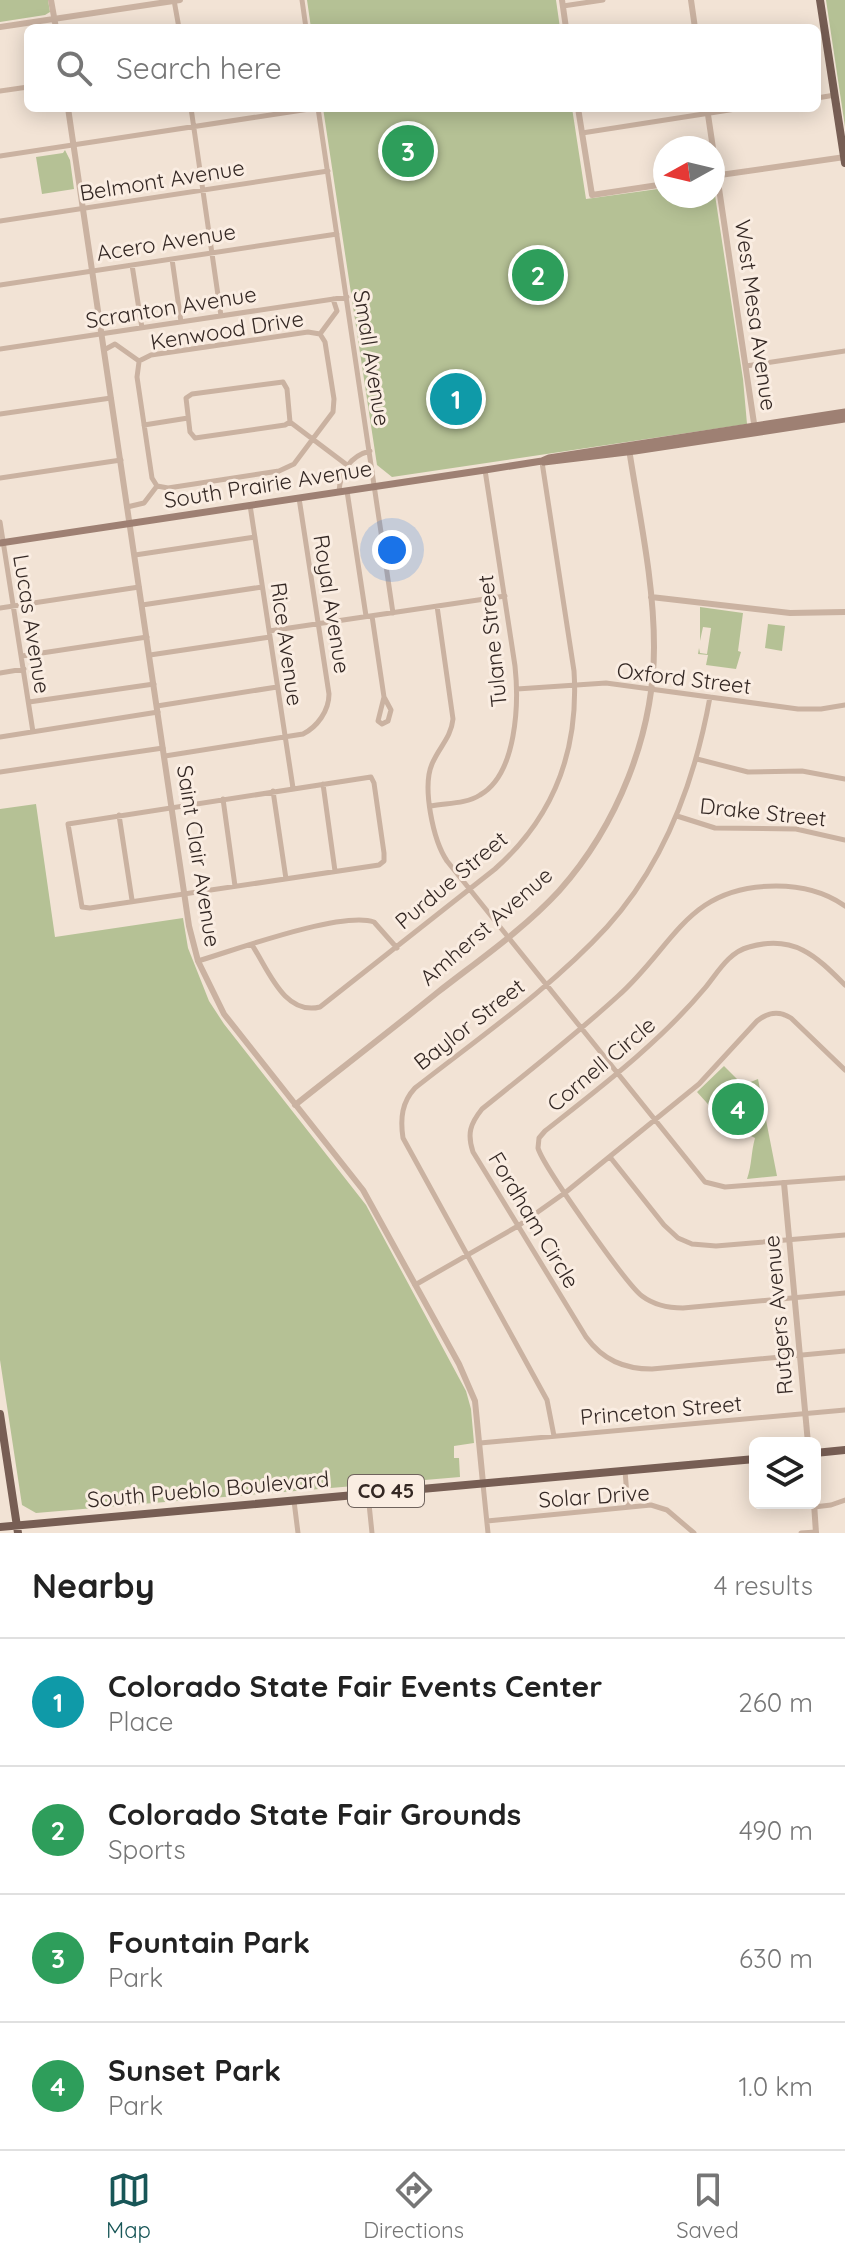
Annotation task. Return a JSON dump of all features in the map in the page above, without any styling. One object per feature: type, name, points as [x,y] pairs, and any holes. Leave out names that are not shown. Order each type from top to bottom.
[{"type":"main road","points":[[820,0],[821,24]]},
{"type":"main road","points":[[821,32],[835,95],[845,163]]},
{"type":"main road","name":"South Prairie Avenue","points":[[755,430],[845,412]]},
{"type":"main road","name":"South Prairie Avenue","points":[[2,543],[549,458],[845,419]]},
{"type":"main road","points":[[0,1414],[17,1529]]},
{"type":"main road","points":[[821,1452],[845,1450]]},
{"type":"main road","name":"South Pueblo Boulevard","points":[[2,1527],[17,1529],[294,1500],[749,1460]]},
{"type":"street","points":[[51,0],[55,24]]},
{"type":"street","points":[[0,27],[176,0],[179,24]]},
{"type":"street","points":[[302,0],[305,24]]},
{"type":"street","points":[[565,24],[562,3],[603,0]]},
{"type":"street","points":[[691,0],[694,24]]},
{"type":"street","points":[[0,91],[24,88]]},
{"type":"street","points":[[821,97],[835,95]]},
{"type":"street","name":"Saint Clair Avenue","points":[[69,112],[172,808],[198,961],[224,1014],[363,1190],[471,1389],[480,1443],[488,1533]]},
{"type":"street","points":[[191,112],[221,316]]},
{"type":"street","points":[[0,156],[291,112]]},
{"type":"street","name":"Small Avenue","points":[[318,112],[393,613]]},
{"type":"street","points":[[579,112],[592,195],[653,186]]},
{"type":"street","points":[[582,133],[696,112]]},
{"type":"street","name":"West Mesa Avenue","points":[[707,112],[710,136]]},
{"type":"street","points":[[725,175],[845,157]]},
{"type":"street","name":"Belmont Avenue","points":[[0,221],[328,171]]},
{"type":"street","name":"West Mesa Avenue","points":[[720,208],[755,430]]},
{"type":"street","name":"Acero Avenue","points":[[0,285],[337,234]]},
{"type":"street","points":[[172,259],[181,322]]},
{"type":"street","points":[[132,265],[142,328]]},
{"type":"street","name":"Scranton Avenue","points":[[0,349],[347,297]]},
{"type":"street","name":"Kenwood Drive","points":[[320,334],[337,311],[333,299]]},
{"type":"street","points":[[337,311],[349,312]]},
{"type":"street","name":"Kenwood Drive","points":[[116,332],[115,344],[139,361]]},
{"type":"street","name":"Kenwood Drive","points":[[308,332],[320,334],[325,342],[334,406],[294,464],[284,471],[168,488],[157,486],[152,478],[137,377],[139,361],[151,355],[308,332]]},
{"type":"street","points":[[104,350],[115,344]]},
{"type":"street","points":[[746,366],[845,351]]},
{"type":"street","points":[[290,422],[287,389],[280,381],[190,395],[186,402],[191,435],[198,439],[290,422],[347,465]]},
{"type":"street","points":[[0,414],[111,398]]},
{"type":"street","points":[[144,425],[188,418]]},
{"type":"street","name":"Amherst Avenue","points":[[295,1105],[509,936],[558,892],[591,849],[630,773],[643,735],[651,691],[654,648],[651,597],[629,448]]},
{"type":"street","points":[[370,451],[356,456],[347,465],[341,479],[384,697],[391,714],[388,721],[382,724],[378,717],[384,697]]},
{"type":"street","points":[[0,478],[121,460]]},
{"type":"street","name":"Purdue Street","points":[[252,945],[291,1003],[309,1009],[326,1004],[518,847],[553,796],[570,746],[575,686],[542,461]]},
{"type":"street","name":"Tulane Street","points":[[431,806],[469,800],[485,792],[493,783],[512,740],[517,689],[485,470]]},
{"type":"street","points":[[127,507],[144,503],[157,486]]},
{"type":"street","name":"Royal Avenue","points":[[0,772],[308,732],[328,706],[329,694],[299,498]]},
{"type":"street","name":"Rice Avenue","points":[[250,505],[293,788]]},
{"type":"street","name":"Lucas Avenue","points":[[0,522],[33,732]]},
{"type":"street","points":[[135,555],[255,537]]},
{"type":"street","points":[[0,608],[139,587]]},
{"type":"street","points":[[142,605],[262,587]]},
{"type":"street","points":[[150,655],[318,624],[505,596]]},
{"type":"street","points":[[651,597],[804,615],[845,612]]},
{"type":"street","points":[[437,606],[453,719],[450,735],[431,767],[428,788],[441,852],[700,1177],[720,1187],[845,1178]]},
{"type":"street","points":[[22,656],[147,637]]},
{"type":"street","points":[[0,673],[24,669]]},
{"type":"street","name":"Oxford Street","points":[[517,689],[606,683],[808,709],[845,705]]},
{"type":"street","points":[[29,702],[154,684]]},
{"type":"street","points":[[0,737],[277,687]]},
{"type":"street","name":"Baylor Street","points":[[554,1436],[547,1400],[403,1138],[401,1123],[406,1098],[545,984],[606,928],[632,895],[677,816],[697,759],[710,697]]},
{"type":"street","points":[[697,759],[748,772],[802,771],[845,779]]},
{"type":"street","points":[[371,777],[384,861],[379,865],[82,907],[68,824],[293,788],[371,777]]},
{"type":"street","points":[[323,784],[335,871]]},
{"type":"street","points":[[273,791],[286,879]]},
{"type":"street","points":[[223,799],[235,886]]},
{"type":"street","points":[[119,815],[132,900]]},
{"type":"street","name":"Drake Street","points":[[677,816],[715,828],[796,829],[845,840]]},
{"type":"street","name":"Fordham Circle","points":[[845,906],[827,895],[795,887],[748,887],[720,895],[692,914],[634,981],[482,1109],[470,1123],[469,1141],[586,1337],[614,1363],[652,1369],[845,1351]]},
{"type":"street","points":[[198,961],[313,927],[364,919],[379,926],[397,948]]},
{"type":"street","name":"Cornell Circle","points":[[845,985],[815,956],[800,947],[781,944],[742,949],[729,959],[670,1027],[539,1138],[539,1153],[626,1280],[650,1302],[683,1308],[845,1293]]},
{"type":"street","points":[[415,1285],[518,1226],[566,1192],[699,1084],[757,1021],[768,1014],[791,1018],[845,1070]]},
{"type":"street","points":[[610,1157],[664,1225],[685,1241],[707,1247],[845,1235]]},
{"type":"street","name":"Rutgers Avenue","points":[[784,1183],[807,1437]]},
{"type":"street","name":"Princeton Street","points":[[480,1443],[845,1410]]},
{"type":"street","points":[[625,1470],[628,1507]]},
{"type":"street","points":[[368,1493],[372,1533]]},
{"type":"street","points":[[294,1500],[298,1533]]},
{"type":"street","points":[[821,1504],[845,1500]]},
{"type":"street","name":"Solar Drive","points":[[487,1521],[628,1507],[659,1507],[694,1533]]},
{"type":"street","points":[[801,1533],[816,1532],[814,1509]]},
{"type":"green space","points":[[0,0],[48,0],[50,12],[0,22]]},
{"type":"green space","points":[[307,0],[556,0],[559,24],[310,24]]},
{"type":"green space","points":[[826,0],[845,0],[845,127]]},
{"type":"green space","points":[[324,112],[573,112],[586,199],[653,190],[653,208],[717,208],[747,424],[392,477],[377,465]]},
{"type":"green space","points":[[65,150],[70,160],[74,189],[42,194],[36,157],[63,153]]},
{"type":"green space","points":[[700,607],[743,613],[738,651],[741,652],[736,669],[706,665],[708,655],[698,654],[699,648],[700,653],[707,654],[711,628],[703,627],[700,641]]},
{"type":"green space","points":[[768,624],[785,626],[782,651],[765,648]]},
{"type":"green space","points":[[36,804],[55,937],[183,918],[188,948],[209,1001],[366,1205],[466,1391],[474,1443],[454,1446],[454,1458],[459,1458],[460,1477],[36,1513],[22,1505],[0,1360],[0,809]]},
{"type":"green space","points":[[724,1066],[743,1085],[758,1079],[777,1176],[747,1179],[755,1138],[725,1123],[697,1092]]},
{"type":"place","name":"Fountain Park","points":[[408,151]]},
{"type":"place","name":"Colorado State Fair Grounds","points":[[538,275]]},
{"type":"place","name":"Colorado State Fair Events Center","points":[[456,399]]},
{"type":"place","name":"Sunset Park","points":[[738,1109]]}]
